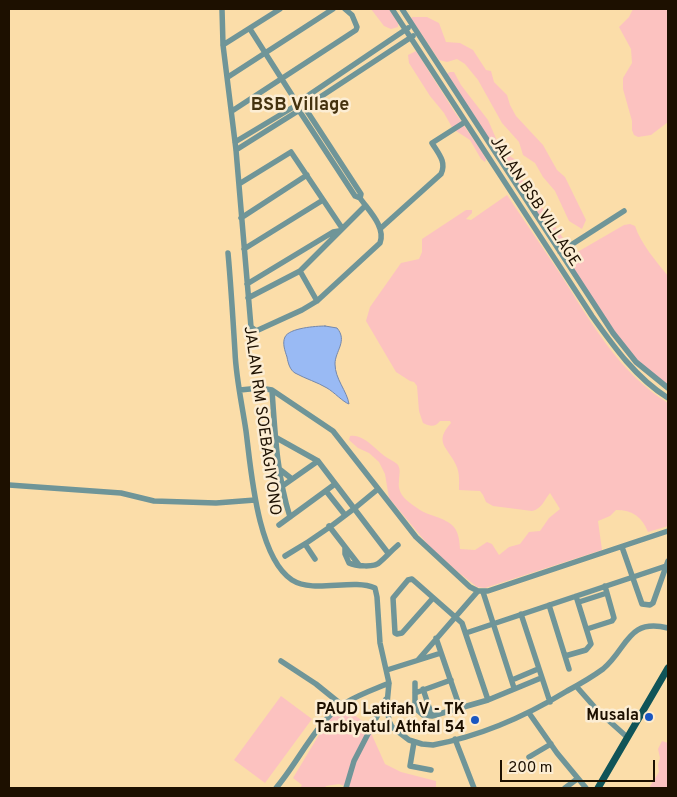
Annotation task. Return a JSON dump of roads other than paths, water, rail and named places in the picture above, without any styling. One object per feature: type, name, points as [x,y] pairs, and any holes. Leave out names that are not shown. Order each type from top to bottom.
[{"type":"main road","points":[[598,788],[668,668]]},
{"type":"street","points":[[223,45],[280,9]]},
{"type":"street","points":[[228,77],[333,9]]},
{"type":"street","points":[[232,111],[356,30],[356,22],[345,9]]},
{"type":"street","name":"JALAN BSB VILLAGE","points":[[392,9],[612,344],[637,373],[668,398]]},
{"type":"street","points":[[403,9],[412,26],[619,340],[636,362],[668,388]]},
{"type":"street","points":[[223,10],[223,45],[236,150],[248,298],[251,327],[256,331],[317,301],[380,243],[383,236],[381,228],[360,198],[355,196],[250,29]]},
{"type":"street","points":[[235,142],[300,107],[412,26]]},
{"type":"street","points":[[236,150],[417,33]]},
{"type":"street","points":[[395,38],[400,44]]},
{"type":"street","points":[[381,228],[441,174],[444,163],[432,143],[465,122]]},
{"type":"street","points":[[239,184],[291,152],[341,229]]},
{"type":"street","points":[[241,218],[307,175]]},
{"type":"street","points":[[244,249],[323,200]]},
{"type":"street","points":[[248,298],[300,271],[366,206]]},
{"type":"street","points":[[560,252],[624,211]]},
{"type":"street","points":[[247,284],[341,229]]},
{"type":"street","name":"JALAN RM SOEBAGIYONO","points":[[228,253],[235,352],[255,500],[262,526],[274,557],[282,570],[291,579],[304,584],[366,585],[375,588],[378,597],[380,643],[389,683],[387,713],[392,727],[414,742],[433,746],[506,723],[530,713],[593,676],[610,663],[630,636],[640,628],[650,625],[668,628]]},
{"type":"street","points":[[300,271],[317,301]]},
{"type":"street","points":[[240,390],[260,388],[272,390],[333,431],[424,546],[470,586],[481,592],[514,688]]},
{"type":"street","points":[[272,390],[278,468],[281,487],[290,517]]},
{"type":"street","points":[[275,437],[318,461],[388,553]]},
{"type":"street","points":[[281,487],[318,461]]},
{"type":"street","points":[[278,468],[292,479]]},
{"type":"street","points":[[278,525],[335,484]]},
{"type":"street","points":[[9,486],[122,493],[154,501],[216,503],[255,500]]},
{"type":"street","points":[[285,556],[354,510],[378,489]]},
{"type":"street","points":[[326,492],[345,515]]},
{"type":"street","points":[[329,526],[359,565],[375,565],[380,563],[398,545]]},
{"type":"street","points":[[418,660],[455,617],[481,592],[668,531]]},
{"type":"street","points":[[305,544],[315,559]]},
{"type":"street","points":[[622,547],[641,603],[644,605],[653,603],[667,563]]},
{"type":"street","points":[[578,602],[667,563]]},
{"type":"street","points":[[433,598],[402,633],[396,634],[394,598],[411,578],[462,623],[488,700]]},
{"type":"street","points":[[466,633],[576,596],[606,589]]},
{"type":"street","points":[[588,629],[614,620],[606,589]]},
{"type":"street","points":[[565,656],[589,648],[591,641],[576,596]]},
{"type":"street","points":[[549,605],[569,669]]},
{"type":"street","points":[[521,614],[550,702]]},
{"type":"street","points":[[394,620],[406,629]]},
{"type":"street","points":[[436,638],[460,708]]},
{"type":"street","points":[[387,670],[441,653]]},
{"type":"street","points":[[281,661],[316,684],[342,706]]},
{"type":"street","points":[[512,680],[538,670]]},
{"type":"street","points":[[416,683],[415,708],[423,715],[432,716],[488,700],[541,678]]},
{"type":"street","points":[[415,693],[450,680]]},
{"type":"street","points":[[276,788],[289,774],[327,717],[342,706],[389,683]]},
{"type":"street","points":[[576,686],[598,711],[627,738]]},
{"type":"street","points":[[423,689],[432,716]]},
{"type":"street","points":[[346,788],[354,761],[388,694]]},
{"type":"street","points":[[530,713],[577,779],[586,788]]},
{"type":"street","points":[[456,739],[458,749],[474,788]]},
{"type":"street","points":[[414,742],[410,766],[432,770]]},
{"type":"street","points":[[529,757],[551,744]]},
{"type":"street","points":[[565,788],[577,779]]},
{"type":"water","points":[[325,326],[337,328],[340,333],[341,342],[335,364],[339,380],[349,404],[327,388],[295,373],[289,364],[284,344],[287,334],[303,328]]},
{"type":"place","name":"Musala","points":[[649,717]]},
{"type":"place","name":"PAUD Latifah V - TK Tarbiyatul Athfal 54","points":[[475,720]]},
{"type":"district","name":"BSB Village","points":[[300,106]]}]
